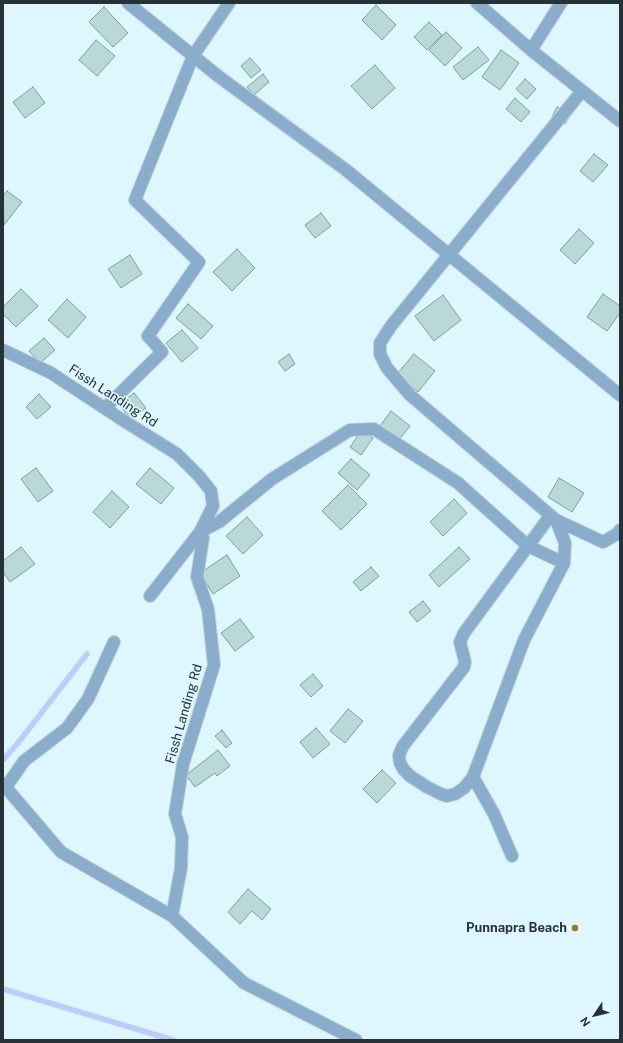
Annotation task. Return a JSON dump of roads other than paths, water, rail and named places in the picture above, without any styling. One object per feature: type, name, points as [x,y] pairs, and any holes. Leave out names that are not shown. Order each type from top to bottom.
[{"type":"street","points":[[128,3],[218,76],[346,170],[620,395]]},
{"type":"street","points":[[105,408],[162,352],[148,336],[199,262],[135,200],[193,56],[229,3]]},
{"type":"street","points":[[477,3],[531,50],[620,121]]},
{"type":"street","points":[[531,50],[561,3]]},
{"type":"street","points":[[582,91],[392,326],[380,342],[380,354],[387,368],[410,396],[553,518],[603,542],[617,534],[620,530]]},
{"type":"street","name":"Fissh Landing Rd","points":[[3,350],[51,373],[177,454],[199,476],[211,491],[213,506],[200,532],[203,538],[197,577],[208,609],[214,665],[183,764],[175,814],[182,838],[181,868],[172,916]]},
{"type":"street","points":[[150,596],[200,532],[219,522],[272,479],[350,430],[374,429],[458,483],[528,546],[564,563]]},
{"type":"street","points":[[553,518],[565,543],[564,563],[524,640],[473,777],[464,788],[456,794],[447,796],[441,794],[410,776],[400,763],[399,755],[403,746],[464,667],[465,662],[460,642],[464,633],[528,546],[553,518]]},
{"type":"street","points":[[114,642],[88,699],[67,728],[24,761],[4,785],[61,852],[172,916],[244,983],[356,1040]]},
{"type":"street","points":[[473,777],[494,814],[512,856]]},
{"type":"waterway","points":[[3,760],[87,654]]},
{"type":"waterway","points":[[3,989],[173,1040]]},
{"type":"place","name":"Punnapra Beach","points":[[575,928]]}]
